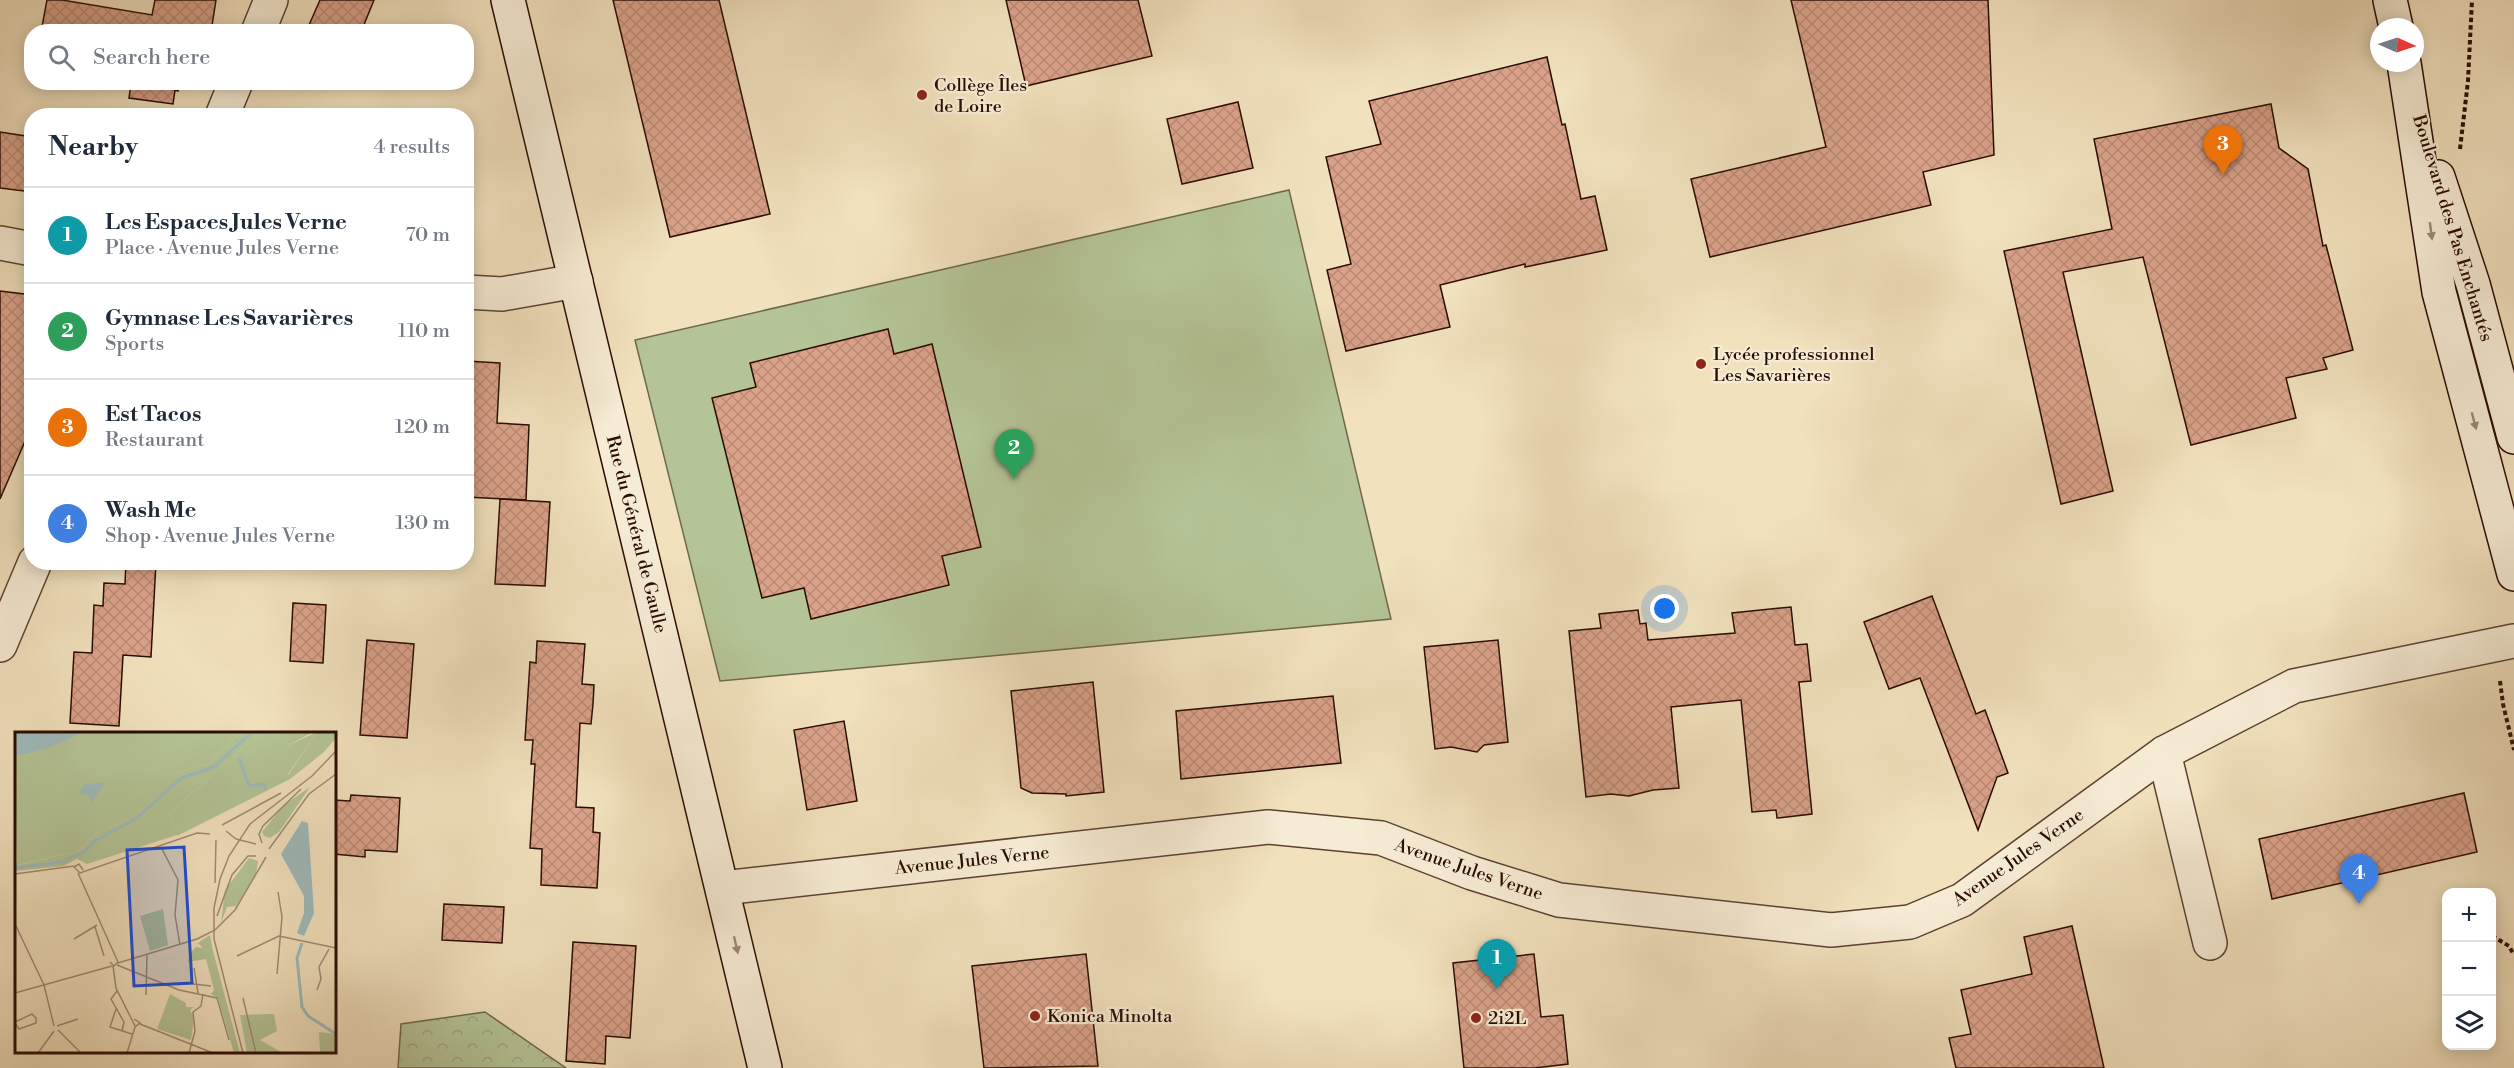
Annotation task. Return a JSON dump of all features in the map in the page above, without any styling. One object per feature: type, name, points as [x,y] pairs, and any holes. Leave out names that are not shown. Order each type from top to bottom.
[{"type":"street","points":[[261,24],[271,0]]},
{"type":"street","name":"Rue du Général de Gaulle","points":[[508,0],[765,1068]]},
{"type":"street","points":[[2390,0],[2394,18]]},
{"type":"street","name":"Boulevard des Pas Enchantés","points":[[2407,76],[2474,284],[2514,437]]},
{"type":"street","name":"Boulevard des Pas Enchantés","points":[[2407,76],[2439,292],[2514,574]]},
{"type":"street","points":[[225,108],[233,90]]},
{"type":"street","points":[[0,243],[24,248]]},
{"type":"street","points":[[474,292],[502,294],[576,281]]},
{"type":"street","points":[[0,645],[32,570]]},
{"type":"street","name":"Avenue Jules Verne","points":[[723,888],[1268,827],[1381,838],[1472,873],[1559,900],[1831,930],[1910,922],[1962,900],[2164,753],[2294,686],[2505,643]]},
{"type":"street","points":[[2164,753],[2210,943]]},
{"type":"path","points":[[2505,643],[2503,704],[2514,750]]},
{"type":"path","points":[[2496,938],[2509,946],[2514,955]]},
{"type":"green space","points":[[1289,190],[1391,619],[720,681],[635,340]]},
{"type":"green space","points":[[485,1012],[566,1068],[398,1068],[401,1024]]},
{"type":"building","points":[[47,0],[62,0],[152,15],[155,0],[216,0],[212,24],[42,24]]},
{"type":"building","points":[[320,0],[374,0],[364,24],[310,24]]},
{"type":"building","points":[[613,0],[719,0],[770,214],[670,237]]},
{"type":"building","points":[[1006,0],[1138,0],[1152,56],[1026,86]]},
{"type":"building","points":[[1791,0],[1988,0],[1994,155],[1923,172],[1931,205],[1710,257],[1691,179],[1826,147]]},
{"type":"building","points":[[1547,57],[1562,125],[1565,124],[1581,199],[1595,196],[1607,250],[1525,267],[1525,264],[1440,285],[1450,327],[1346,351],[1327,270],[1351,264],[1326,157],[1381,144],[1369,101]]},
{"type":"building","points":[[130,90],[175,90],[173,104],[129,98]]},
{"type":"building","points":[[1238,102],[1253,168],[1182,184],[1167,119]]},
{"type":"building","points":[[2271,104],[2279,148],[2308,169],[2323,246],[2326,245],[2353,350],[2323,358],[2327,369],[2286,378],[2296,418],[2191,445],[2143,257],[2063,272],[2113,491],[2061,504],[2004,251],[2112,229],[2094,139]]},
{"type":"building","points":[[0,132],[24,136],[24,191],[0,188]]},
{"type":"building","points":[[0,291],[24,294],[24,444],[0,499]]},
{"type":"building","points":[[888,329],[894,354],[932,344],[981,547],[942,556],[949,585],[811,619],[804,588],[762,598],[712,398],[756,387],[750,363]]},
{"type":"building","points":[[474,361],[500,363],[497,423],[529,425],[526,500],[474,497]]},
{"type":"building","points":[[500,499],[550,502],[545,586],[495,584]]},
{"type":"building","points":[[126,570],[156,570],[151,657],[123,655],[119,726],[70,723],[74,652],[92,653],[94,605],[103,606],[104,583],[125,584]]},
{"type":"building","points":[[1932,596],[1976,714],[1985,710],[2008,773],[1997,777],[1978,830],[1920,678],[1889,689],[1864,622]]},
{"type":"building","points":[[293,603],[326,605],[323,663],[290,661]]},
{"type":"building","points":[[1791,607],[1795,645],[1807,644],[1811,681],[1799,682],[1812,814],[1777,818],[1776,810],[1752,812],[1741,700],[1671,707],[1679,788],[1653,790],[1629,796],[1611,794],[1586,797],[1569,631],[1601,628],[1599,614],[1638,610],[1640,624],[1646,623],[1648,640],[1735,633],[1732,613]]},
{"type":"building","points":[[367,640],[414,644],[407,738],[360,735]]},
{"type":"building","points":[[1498,640],[1508,742],[1484,745],[1477,752],[1451,747],[1435,749],[1424,647]]},
{"type":"building","points":[[537,641],[585,644],[582,684],[594,685],[593,704],[591,724],[580,723],[576,807],[594,808],[593,832],[600,833],[597,888],[541,885],[542,849],[530,848],[535,764],[531,764],[533,740],[525,740],[530,662],[536,663]]},
{"type":"building","points":[[1093,682],[1104,792],[1066,796],[1066,794],[1032,793],[1021,788],[1011,691]]},
{"type":"building","points":[[1333,696],[1341,763],[1181,779],[1176,711]]},
{"type":"building","points":[[844,721],[857,801],[807,810],[794,730]]},
{"type":"building","points":[[2464,793],[2477,852],[2272,899],[2259,839]]},
{"type":"building","points":[[351,795],[400,798],[397,852],[365,850],[365,857],[336,854],[336,800],[350,801]]},
{"type":"building","points":[[444,904],[504,907],[502,943],[442,940]]},
{"type":"building","points":[[2072,926],[2104,1068],[1956,1068],[1949,1038],[1971,1034],[1961,990],[2032,974],[2024,937]]},
{"type":"building","points":[[573,942],[636,946],[630,1038],[606,1036],[605,1064],[566,1061]]},
{"type":"building","name":"Konica Minolta","points":[[1086,954],[1098,1066],[984,1068],[972,966]]},
{"type":"building","points":[[1534,954],[1541,1017],[1563,1015],[1568,1064],[1535,1068],[1464,1068],[1453,963]]},
{"type":"place","name":"Collège Îles de Loire","points":[[922,95]]},
{"type":"place","name":"Est Tacos","points":[[2223,175]]},
{"type":"place","name":"Lycée professionnel Les Savarières","points":[[1701,364]]},
{"type":"place","name":"Gymnase Les Savarières","points":[[1014,479]]},
{"type":"place","name":"Wash Me","points":[[2359,904]]},
{"type":"place","name":"Les Espaces Jules Verne","points":[[1497,989]]},
{"type":"place","name":"Konica Minolta","points":[[1035,1016]]},
{"type":"place","name":"2i2L","points":[[1476,1018]]}]
